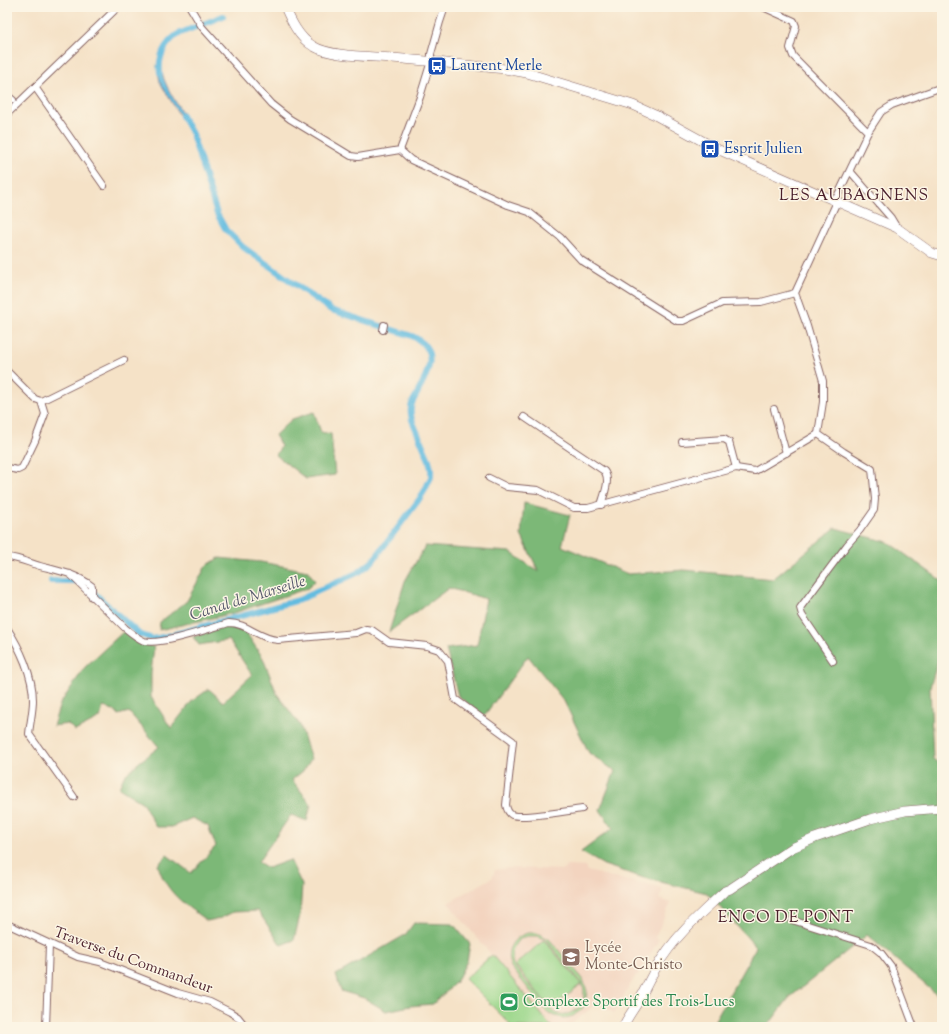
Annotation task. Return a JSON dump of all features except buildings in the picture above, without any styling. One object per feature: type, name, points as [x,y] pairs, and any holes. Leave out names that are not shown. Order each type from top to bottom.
[{"type":"street","points":[[7,114],[118,7]]},
{"type":"street","points":[[190,7],[201,24],[271,104],[290,119],[351,156],[358,157],[400,150]]},
{"type":"street","points":[[285,7],[298,32],[308,42],[319,49],[352,55],[505,69],[527,73],[633,105],[672,123],[717,149],[897,228],[932,253],[942,256]]},
{"type":"street","points":[[400,150],[420,97],[431,62],[431,54],[445,7]]},
{"type":"street","points":[[763,7],[794,21],[796,26],[790,48],[793,56],[868,132]]},
{"type":"street","points":[[35,87],[104,186]]},
{"type":"street","points":[[818,434],[823,402],[823,381],[807,326],[795,293],[835,206],[835,201],[868,132],[881,112],[892,105],[942,87]]},
{"type":"street","points":[[7,95],[13,100]]},
{"type":"street","points":[[400,150],[411,160],[508,205],[529,212],[560,237],[581,260],[677,321],[683,321],[722,303],[761,302],[795,293]]},
{"type":"street","points":[[850,171],[891,218],[897,228]]},
{"type":"street","points":[[7,371],[35,399],[41,401],[124,360]]},
{"type":"street","points":[[7,468],[18,470],[22,468],[35,441],[45,414],[41,401]]},
{"type":"street","points":[[774,409],[786,452]]},
{"type":"street","points":[[524,417],[607,474],[608,479],[601,505]]},
{"type":"street","points":[[489,478],[507,487],[538,490],[574,508],[582,509],[736,468],[755,471],[818,434]]},
{"type":"street","points":[[818,434],[872,469],[875,498],[874,510],[800,608],[802,615],[834,661]]},
{"type":"street","points":[[682,442],[724,439],[729,442],[736,468]]},
{"type":"street","points":[[7,557],[17,558],[74,578],[84,579],[92,586],[92,593]]},
{"type":"street","points":[[74,578],[92,593],[125,628],[134,636],[144,641],[153,642],[170,639],[229,623],[238,623],[244,625],[258,635],[270,640],[356,633],[366,629],[372,630],[389,642],[427,646],[439,650],[448,661],[455,699],[513,741],[506,805],[507,811],[511,815],[522,816],[582,809]]},
{"type":"street","points":[[7,628],[27,666],[29,673],[33,700],[28,734],[74,797]]},
{"type":"street","points":[[628,1027],[635,1008],[656,968],[686,928],[725,891],[792,848],[840,828],[870,819],[905,812],[942,808]]},
{"type":"street","points":[[792,920],[871,945],[882,953],[891,966],[914,1027]]},
{"type":"street","name":"Traverse du Commandeur","points":[[7,924],[78,958],[108,965],[178,993],[205,1000],[238,1017],[246,1027]]},
{"type":"street","points":[[46,1027],[49,945]]},
{"type":"street","points":[[623,1027],[630,1012],[635,1008]]},
{"type":"shaded area","name":"Lycée Monte-Christo","points":[[566,866],[587,867],[587,871],[663,889],[659,899],[671,903],[655,937],[659,939],[638,976],[636,975],[614,1013],[597,1003],[568,1027],[552,1027],[448,903],[492,878],[495,870],[511,868],[565,870]]},
{"type":"green space","points":[[314,412],[321,432],[331,434],[335,475],[306,479],[276,455],[281,446],[275,435],[292,419]]},
{"type":"green space","points":[[524,503],[570,515],[562,546],[628,574],[684,570],[773,579],[835,528],[888,542],[942,581],[942,647],[930,687],[933,759],[942,766],[942,999],[867,935],[789,998],[767,1027],[711,1027],[756,947],[707,893],[644,878],[604,865],[581,852],[613,828],[600,810],[615,771],[589,753],[564,701],[528,656],[484,716],[458,696],[446,649],[477,645],[486,599],[449,588],[389,632],[405,581],[425,546],[510,552],[539,572],[521,535]]},
{"type":"green space","points":[[219,558],[261,562],[308,571],[315,581],[308,588],[234,613],[159,630],[160,622],[187,601],[206,566]]},
{"type":"green space","points":[[227,626],[243,628],[263,658],[277,694],[300,725],[311,759],[304,770],[292,780],[311,804],[307,821],[291,815],[258,862],[268,868],[290,860],[302,885],[300,915],[294,940],[281,945],[258,911],[233,912],[221,918],[207,921],[184,904],[171,891],[158,865],[167,855],[191,873],[216,846],[208,826],[192,818],[172,827],[156,827],[143,803],[119,788],[124,776],[159,747],[129,712],[118,715],[114,710],[103,707],[100,718],[75,731],[68,724],[53,726],[60,704],[85,667],[124,631],[138,643],[154,647],[151,674],[151,697],[171,728],[192,701],[209,689],[223,702],[252,675],[229,640],[199,645],[193,637]]},
{"type":"green space","points":[[414,923],[453,924],[470,944],[467,961],[456,982],[433,1004],[410,1006],[386,1011],[364,998],[341,991],[336,975],[405,935]]},
{"type":"green space","points":[[537,933],[549,939],[583,979],[587,991],[585,1004],[581,1010],[573,1016],[565,1018],[554,1016],[546,1011],[511,967],[508,956],[509,951],[514,942],[522,935]],"holes":[[[528,936],[537,936],[545,939],[582,983],[584,989],[583,998],[579,1007],[573,1012],[559,1014],[552,1011],[514,966],[512,961],[512,952],[516,943]]]},
{"type":"green space","points":[[544,940],[581,984],[551,1009],[515,965]]},
{"type":"green space","name":"Complexe Sportif des Trois-Lucs","points":[[492,955],[552,1027],[506,1027],[510,1024],[465,979]]},
{"type":"water","points":[[157,65],[161,65],[167,87],[187,121],[184,123],[160,82]]},
{"type":"waterway","name":"Canal de Marseille","points":[[160,73],[161,56],[166,46],[173,38],[178,34],[223,16]]},
{"type":"waterway","name":"Canal de Marseille","points":[[51,581],[81,581],[139,634],[153,639],[168,636],[299,600],[359,572],[372,562],[418,501],[431,477],[429,460],[412,420],[411,412],[412,402],[428,370],[430,362],[427,348],[412,336],[331,310],[243,247],[226,230],[217,214],[192,134],[182,116]]},
{"type":"place","name":"Laurent Merle","points":[[437,66]]},
{"type":"place","name":"Esprit Julien","points":[[710,149]]},
{"type":"place","name":"Lycée Monte-Christo","points":[[571,957]]},
{"type":"place","name":"Complexe Sportif des Trois-Lucs","points":[[509,1002]]},
{"type":"district","name":"LES AUBAGNENS","points":[[854,196]]},
{"type":"district","name":"ENCO DE PONT","points":[[786,918]]}]
